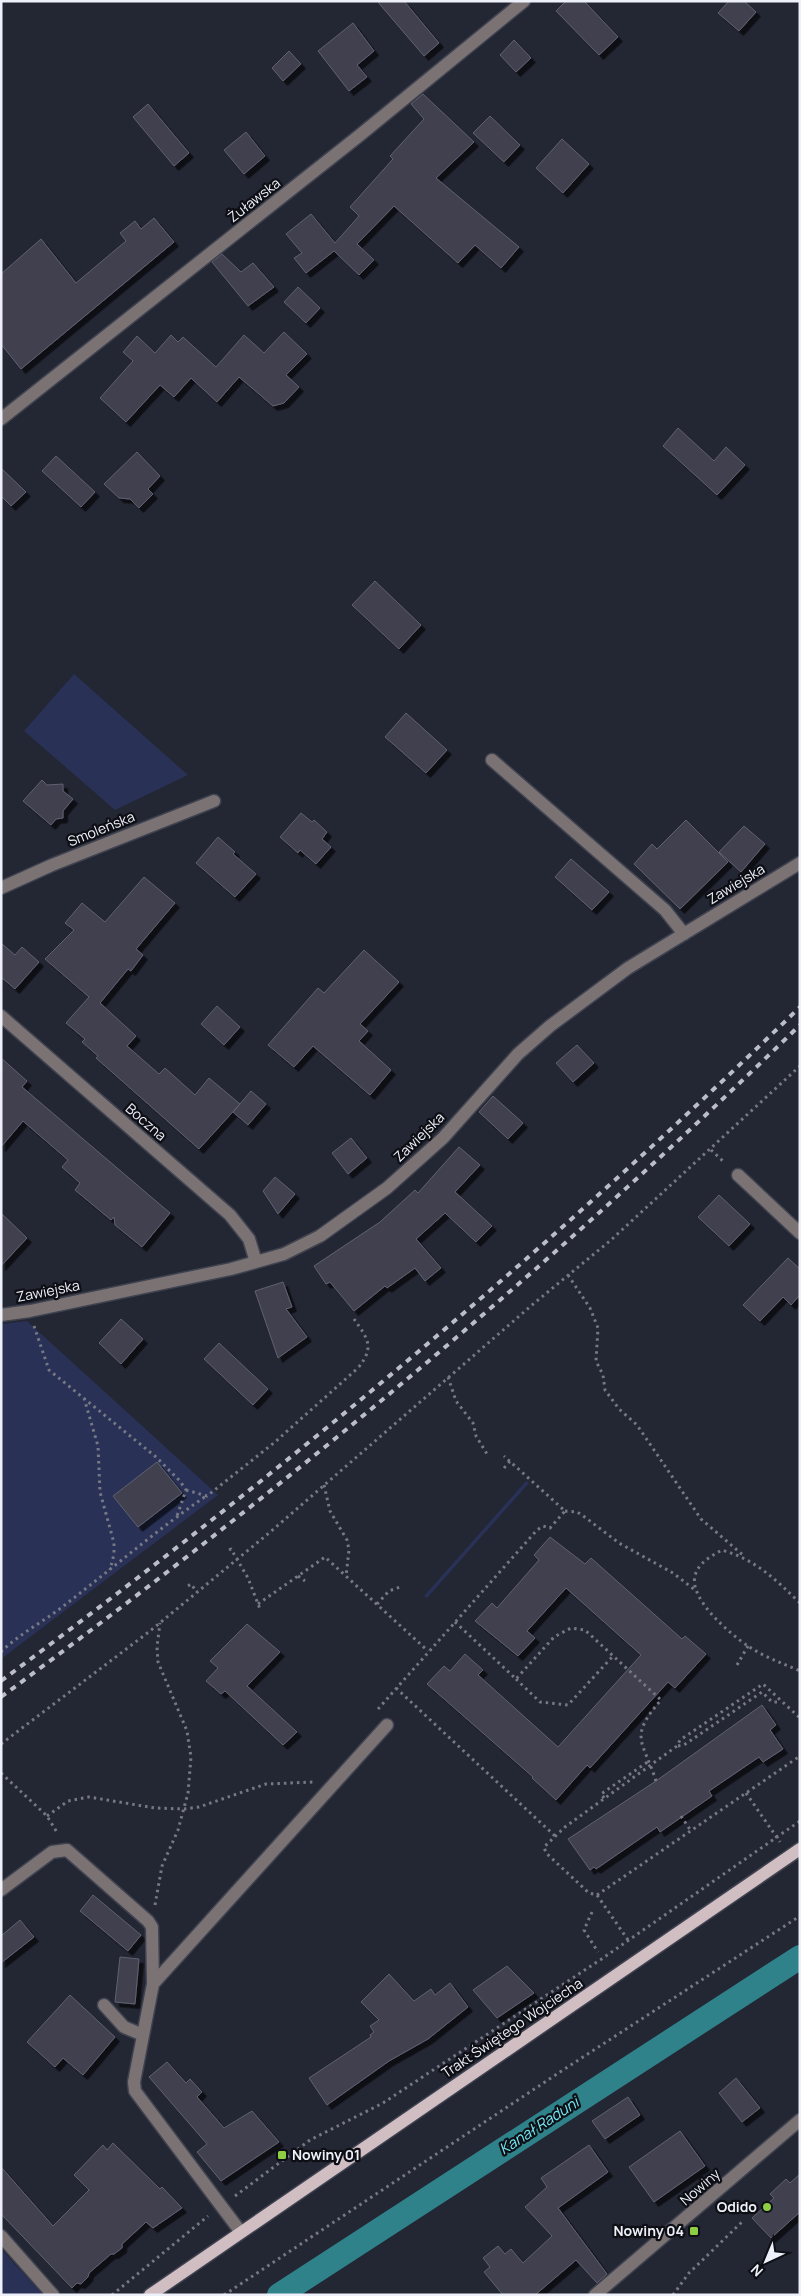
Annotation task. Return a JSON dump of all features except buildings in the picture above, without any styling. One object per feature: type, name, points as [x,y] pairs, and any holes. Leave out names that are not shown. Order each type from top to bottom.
[{"type":"main road","name":"Trakt Świętego Wojciecha","points":[[150,2295],[240,2231],[800,1849]]},
{"type":"street","name":"Żuławska","points":[[1,419],[360,135],[524,1]]},
{"type":"street","points":[[492,760],[665,910],[684,934]]},
{"type":"street","name":"Smoleńska","points":[[1,888],[52,865],[214,801]]},
{"type":"street","name":"Zawiejska","points":[[1,1315],[30,1311],[256,1262],[284,1254],[302,1245],[359,1210],[443,1138],[518,1054],[550,1026],[628,968],[800,863]]},
{"type":"street","name":"Boczna","points":[[1,1016],[230,1215],[250,1239],[256,1262]]},
{"type":"street","points":[[738,1175],[800,1233]]},
{"type":"street","points":[[153,1984],[336,1780],[388,1725]]},
{"type":"street","points":[[1,1890],[52,1852],[67,1850],[145,1916],[152,1927],[153,1984],[134,2082],[135,2091],[240,2231]]},
{"type":"street","points":[[104,2005],[124,2027],[143,2035]]},
{"type":"street","name":"Nowiny","points":[[596,2295],[678,2227],[800,2120]]},
{"type":"street","points":[[1,2236],[53,2295]]},
{"type":"path","points":[[1,1744],[160,1623],[238,1559],[697,1163],[800,1066]]},
{"type":"path","points":[[568,1275],[590,1308],[598,1328],[596,1361],[603,1376],[605,1390],[619,1409],[637,1425],[701,1518],[744,1556],[774,1578],[800,1603]]},
{"type":"path","points":[[30,1311],[49,1370],[161,1464],[180,1481],[186,1490],[207,1496]]},
{"type":"path","points":[[1,1652],[275,1442],[358,1368],[367,1357],[369,1346],[365,1334],[354,1319]]},
{"type":"path","points":[[448,1378],[456,1401],[473,1423],[476,1436],[487,1454]]},
{"type":"path","points":[[83,1398],[98,1446],[100,1492],[114,1543],[114,1554],[109,1570]]},
{"type":"path","points":[[504,1456],[566,1511],[582,1515],[619,1544],[673,1573],[695,1591],[712,1616],[748,1646],[800,1671]]},
{"type":"path","points":[[504,1468],[510,1461]]},
{"type":"path","points":[[175,1485],[180,1481]]},
{"type":"path","points":[[324,1486],[330,1511],[347,1540],[349,1550],[346,1576]]},
{"type":"path","points":[[177,1516],[186,1490]]},
{"type":"path","points":[[374,1713],[537,1530],[543,1526],[550,1528],[566,1511]]},
{"type":"path","points":[[229,1550],[231,1549],[238,1559],[260,1609]]},
{"type":"path","points":[[695,1591],[695,1576],[709,1557],[722,1550],[744,1556]]},
{"type":"path","points":[[258,1604],[325,1557],[428,1651]]},
{"type":"path","points":[[298,1576],[305,1581]]},
{"type":"path","points":[[188,1586],[191,1584],[197,1592]]},
{"type":"path","points":[[377,1604],[389,1591],[400,1587]]},
{"type":"path","points":[[455,1622],[540,1702],[568,1705],[613,1656]]},
{"type":"path","points":[[152,1927],[162,1866],[178,1830],[188,1793],[191,1757],[187,1731],[158,1662],[156,1647],[160,1623]]},
{"type":"path","points":[[516,1679],[554,1638],[571,1628],[585,1630],[661,1700],[646,1719],[640,1734],[640,1743],[651,1765],[656,1781]]},
{"type":"path","points":[[737,1665],[748,1646]]},
{"type":"path","points":[[800,1718],[763,1684],[680,1740],[677,1746],[604,1798],[555,1836],[544,1848],[546,1853],[589,1893],[597,1894],[800,1756]]},
{"type":"path","points":[[396,1688],[555,1836]]},
{"type":"path","points":[[677,1746],[684,1745],[762,1692],[772,1702],[782,1702]]},
{"type":"path","points":[[604,1798],[602,1794],[649,1761]]},
{"type":"path","points":[[1,1773],[47,1816],[67,1850]]},
{"type":"path","points":[[47,1816],[68,1801],[89,1797],[155,1808],[184,1809],[199,1807],[266,1784],[336,1780]]},
{"type":"path","points":[[746,1793],[774,1834]]},
{"type":"path","points":[[681,1816],[691,1831]]},
{"type":"path","points":[[112,2295],[221,2206],[310,2140],[383,2103],[628,1940],[800,1821]]},
{"type":"path","points":[[597,1894],[628,1940]]},
{"type":"path","points":[[592,1912],[584,1930],[598,1952]]},
{"type":"path","points":[[224,2295],[544,2082],[800,1916]]},
{"type":"path","points":[[673,2295],[689,2273],[743,2221]]},
{"type":"shaded area","points":[[74,674],[188,775],[115,810],[24,731]]},
{"type":"shaded area","points":[[27,1321],[218,1495],[1,1659],[1,1324]]},
{"type":"shaded area","points":[[526,1481],[529,1483],[427,1598],[424,1596]]},
{"type":"shaded area","points":[[1,2249],[43,2295],[1,2295]]},
{"type":"waterway","name":"Kanał Raduni","points":[[279,2295],[800,1957]]},
{"type":"railway","points":[[1,1681],[209,1522],[412,1357],[609,1186],[800,1007]]},
{"type":"railway","points":[[1,1697],[209,1539],[412,1375],[609,1204],[800,1025]]},
{"type":"place","name":"Nowiny 01","points":[[282,2155]]},
{"type":"place","name":"Odido","points":[[767,2207]]},
{"type":"place","name":"Nowiny 04","points":[[694,2231]]}]
